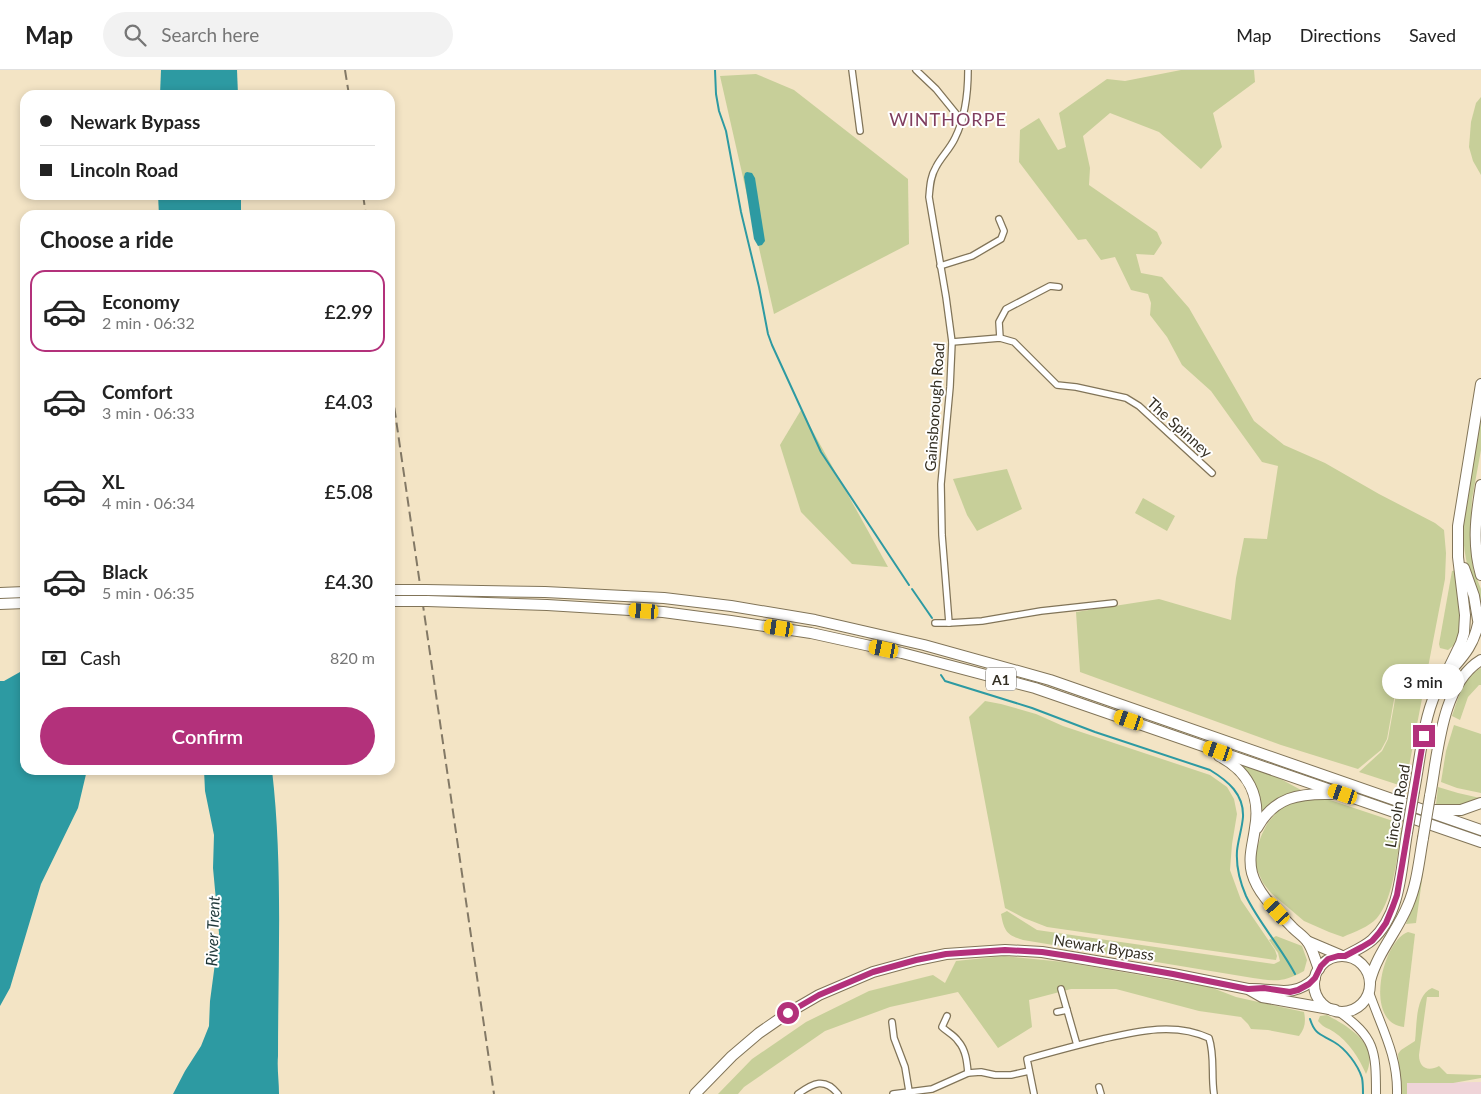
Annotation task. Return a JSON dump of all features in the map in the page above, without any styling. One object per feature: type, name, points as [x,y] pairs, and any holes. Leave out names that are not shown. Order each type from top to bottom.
[{"type":"highway","points":[[1443,680],[1461,643],[1465,624],[1458,557],[1458,526],[1481,384]]},
{"type":"highway","points":[[1481,485],[1475,521],[1476,555],[1481,575]]},
{"type":"highway","points":[[1458,542],[1474,596],[1479,619],[1478,631],[1481,639]]},
{"type":"highway","name":"A1","points":[[395,590],[411,590],[426,595],[663,612],[811,633],[902,653],[1035,688],[1481,842]]},
{"type":"highway","points":[[0,593],[20,592]]},
{"type":"highway","name":"A1","points":[[395,601],[413,601],[426,595],[545,592],[664,598],[731,606],[816,620],[924,645],[1050,680],[1481,830]]},
{"type":"highway","points":[[0,604],[20,603]]},
{"type":"highway","name":"Lincoln Road","points":[[1343,956],[1372,941],[1386,923],[1393,906],[1397,895],[1428,713],[1443,680],[1468,651],[1475,637],[1479,619]]},
{"type":"highway","name":"Lincoln Road","points":[[1370,981],[1376,963],[1402,917],[1412,894],[1442,727],[1449,703],[1462,676],[1481,660]]},
{"type":"highway","points":[[1192,742],[1234,765],[1245,777],[1252,790],[1256,804],[1257,819],[1250,856],[1254,878],[1268,901],[1307,941],[1312,952],[1317,974],[1315,990],[1318,996],[1325,1005],[1336,1011],[1349,1011],[1366,999],[1370,981],[1368,972],[1362,964],[1354,958],[1343,956],[1307,941]]},
{"type":"highway","points":[[1255,831],[1269,812],[1291,798],[1306,794],[1343,794]]},
{"type":"highway","points":[[1421,809],[1460,810],[1481,804]]},
{"type":"highway","name":"Newark Bypass","points":[[695,1094],[732,1056],[759,1033],[788,1013],[819,995],[873,972],[916,960],[981,951],[1042,952],[1173,974],[1248,989],[1264,988],[1290,992],[1302,988],[1317,974]]},
{"type":"highway","points":[[1317,974],[1328,959],[1343,956]]},
{"type":"highway","name":"Newark Bypass","points":[[1248,989],[1262,997],[1336,1011]]},
{"type":"main road","points":[[1369,992],[1385,1031],[1393,1059],[1396,1072],[1397,1094]]},
{"type":"main road","points":[[1336,1011],[1358,1026],[1368,1039],[1376,1060],[1376,1094]]},
{"type":"street","points":[[852,70],[860,131]]},
{"type":"street","points":[[916,70],[936,89],[962,121]]},
{"type":"street","name":"Gainsborough Road","points":[[949,623],[942,535],[941,484],[950,388],[952,342],[929,197],[930,183],[935,168],[955,140],[962,121],[968,87],[968,70]]},
{"type":"street","points":[[940,266],[972,256],[1001,239],[1004,231],[999,219]]},
{"type":"street","points":[[952,342],[1000,338],[999,322],[1006,309],[1050,286],[1059,287]]},
{"type":"street","name":"The Spinney","points":[[1000,338],[1014,342],[1057,385],[1076,387],[1126,398],[1139,406],[1212,473]]},
{"type":"street","points":[[935,623],[982,621],[1041,611],[1114,603]]},
{"type":"street","points":[[1061,989],[1076,1045]]},
{"type":"street","points":[[1057,1012],[1067,1010]]},
{"type":"street","points":[[947,1016],[942,1027],[958,1040],[966,1056],[968,1073]]},
{"type":"street","points":[[892,1022],[894,1038],[905,1067],[909,1091]]},
{"type":"street","points":[[1034,1094],[1027,1058],[1076,1045],[1148,1030],[1174,1029],[1197,1032],[1210,1038],[1214,1094]]},
{"type":"street","points":[[893,1094],[932,1089],[968,1073],[981,1072],[1011,1075],[1029,1072]]},
{"type":"street","points":[[798,1094],[810,1086],[819,1083],[828,1085],[838,1094]]},
{"type":"street","points":[[1099,1087],[1101,1094]]},
{"type":"shaded area","points":[[1481,1082],[1481,1094],[1407,1094],[1407,1083]]},
{"type":"green space","points":[[1181,70],[1254,70],[1255,82],[1213,113],[1222,147],[1201,169],[1159,132],[1110,113],[1083,136],[1090,168],[1089,185],[1157,232],[1162,243],[1154,255],[1136,254],[1141,273],[1162,277],[1189,308],[1254,421],[1284,445],[1325,463],[1435,523],[1444,530],[1446,553],[1445,579],[1405,787],[1359,772],[1382,751],[1388,739],[1396,694],[1409,672],[1407,669],[1395,694],[1387,739],[1381,750],[1358,769],[1281,745],[1080,672],[1076,612],[1159,599],[1231,620],[1236,578],[1244,538],[1267,539],[1278,466],[1262,462],[1211,391],[1182,365],[1167,337],[1150,315],[1151,303],[1148,294],[1131,290],[1115,257],[1101,260],[1086,239],[1078,240],[1019,162],[1020,130],[1039,118],[1058,150],[1066,147],[1059,113],[1107,79],[1125,81]]},
{"type":"green space","points":[[756,74],[794,90],[908,179],[909,244],[774,314],[720,76]]},
{"type":"green space","points":[[1481,97],[1481,175],[1473,161],[1469,147],[1471,122],[1476,103]]},
{"type":"green space","points":[[801,410],[888,567],[852,564],[801,512],[780,445]]},
{"type":"green space","points":[[1481,417],[1481,450],[1472,499],[1470,537],[1473,569],[1481,589],[1480,603],[1466,561],[1463,528]]},
{"type":"green space","points":[[1007,469],[1022,509],[977,531],[967,515],[953,479]]},
{"type":"green space","points":[[1143,498],[1175,516],[1167,531],[1135,513]]},
{"type":"green space","points":[[1457,570],[1462,628],[1454,645],[1448,650],[1440,648],[1439,644],[1452,571]]},
{"type":"green space","points":[[1481,668],[1481,685],[1468,697],[1460,720],[1452,716],[1465,683],[1469,677]]},
{"type":"green space","points":[[985,701],[1036,714],[1063,726],[1210,775],[1227,787],[1234,799],[1237,814],[1230,870],[1241,900],[1275,950],[1276,960],[1047,927],[1005,908],[969,717]]},
{"type":"green space","points":[[1454,725],[1481,734],[1481,793],[1457,788],[1441,782],[1446,751]]},
{"type":"green space","points":[[1239,763],[1277,777],[1301,790],[1286,795],[1260,818]]},
{"type":"green space","points":[[1438,787],[1480,798],[1461,806],[1439,805],[1436,804]]},
{"type":"green space","points":[[1319,798],[1402,824],[1394,874],[1388,899],[1383,910],[1370,924],[1343,937],[1304,921],[1271,893],[1263,883],[1256,867],[1256,850],[1262,834],[1279,809],[1287,803]]},
{"type":"green space","points":[[1423,873],[1416,923],[1406,924]]},
{"type":"green space","points":[[1007,911],[1037,930],[1274,964],[1280,961],[1278,953],[1269,940],[1276,936],[1302,946],[1307,960],[1304,971],[1290,978],[1273,980],[1253,978],[1023,940],[1009,934],[1005,928],[1001,914]]},
{"type":"green space","points":[[1408,932],[1415,934],[1404,1027],[1391,1022],[1384,1012],[1380,998],[1384,965],[1399,939]]},
{"type":"green space","points":[[1004,956],[1064,962],[1210,987],[1236,997],[1304,1012],[1303,1030],[1299,1036],[1251,1029],[1241,1017],[1199,1011],[1116,989],[1071,989],[1029,1000],[1032,1027],[998,1048],[958,992],[890,1007],[825,1031],[744,1087],[738,1094],[718,1094],[752,1059],[806,1022],[869,991],[933,975],[945,983],[956,961]]},
{"type":"green space","points":[[1432,988],[1439,991],[1439,997],[1427,997],[1419,1055],[1422,1066],[1431,1069],[1439,1066],[1447,1074],[1481,1075],[1481,1078],[1453,1083],[1407,1083],[1407,1094],[1401,1094],[1398,1054],[1415,1041],[1418,1011],[1422,997]]},
{"type":"green space","points":[[1327,1015],[1353,1031],[1366,1045],[1369,1063],[1366,1074],[1349,1045],[1318,1021],[1320,1016]]},
{"type":"water","points":[[161,70],[237,70],[238,90],[160,90]]},
{"type":"water","points":[[747,172],[752,173],[755,178],[765,241],[762,245],[758,246],[754,239],[744,177]]},
{"type":"water","points":[[158,200],[241,200],[241,210],[159,210]]},
{"type":"water","points":[[20,672],[20,775],[86,775],[78,808],[41,884],[10,988],[0,1006],[0,681],[4,681]]},
{"type":"water","points":[[204,775],[272,775],[279,877],[279,1094],[173,1094],[201,1046],[209,1026],[210,1001],[219,933],[213,868],[214,835],[205,791]]},
{"type":"waterway","points":[[715,70],[719,111],[726,131],[741,212],[772,345],[821,452],[909,585]]},
{"type":"waterway","points":[[912,589],[932,618]]},
{"type":"waterway","points":[[941,675],[945,681],[1032,708],[1095,732],[1210,770],[1229,784],[1238,795],[1243,809],[1237,862],[1244,891],[1257,916],[1295,974]]},
{"type":"waterway","points":[[1310,1019],[1316,1031],[1338,1045],[1355,1063],[1362,1078],[1363,1094]]},
{"type":"railway","points":[[345,70],[348,90]]},
{"type":"railway","points":[[364,200],[365,210]]},
{"type":"railway","points":[[395,412],[494,1094]]},
{"type":"district","name":"WINTHORPE","points":[[948,119]]},
{"type":"route","points":[[788,1013],[819,995],[873,972],[946,954],[981,951],[1042,952],[1173,974],[1248,989],[1264,988],[1290,992],[1298,990],[1315,978],[1316,973],[1326,961],[1338,956],[1345,956],[1372,941],[1386,923],[1397,895],[1424,736]]},
{"type":"water label","name":"River Trent","points":[[212,931]]}]
